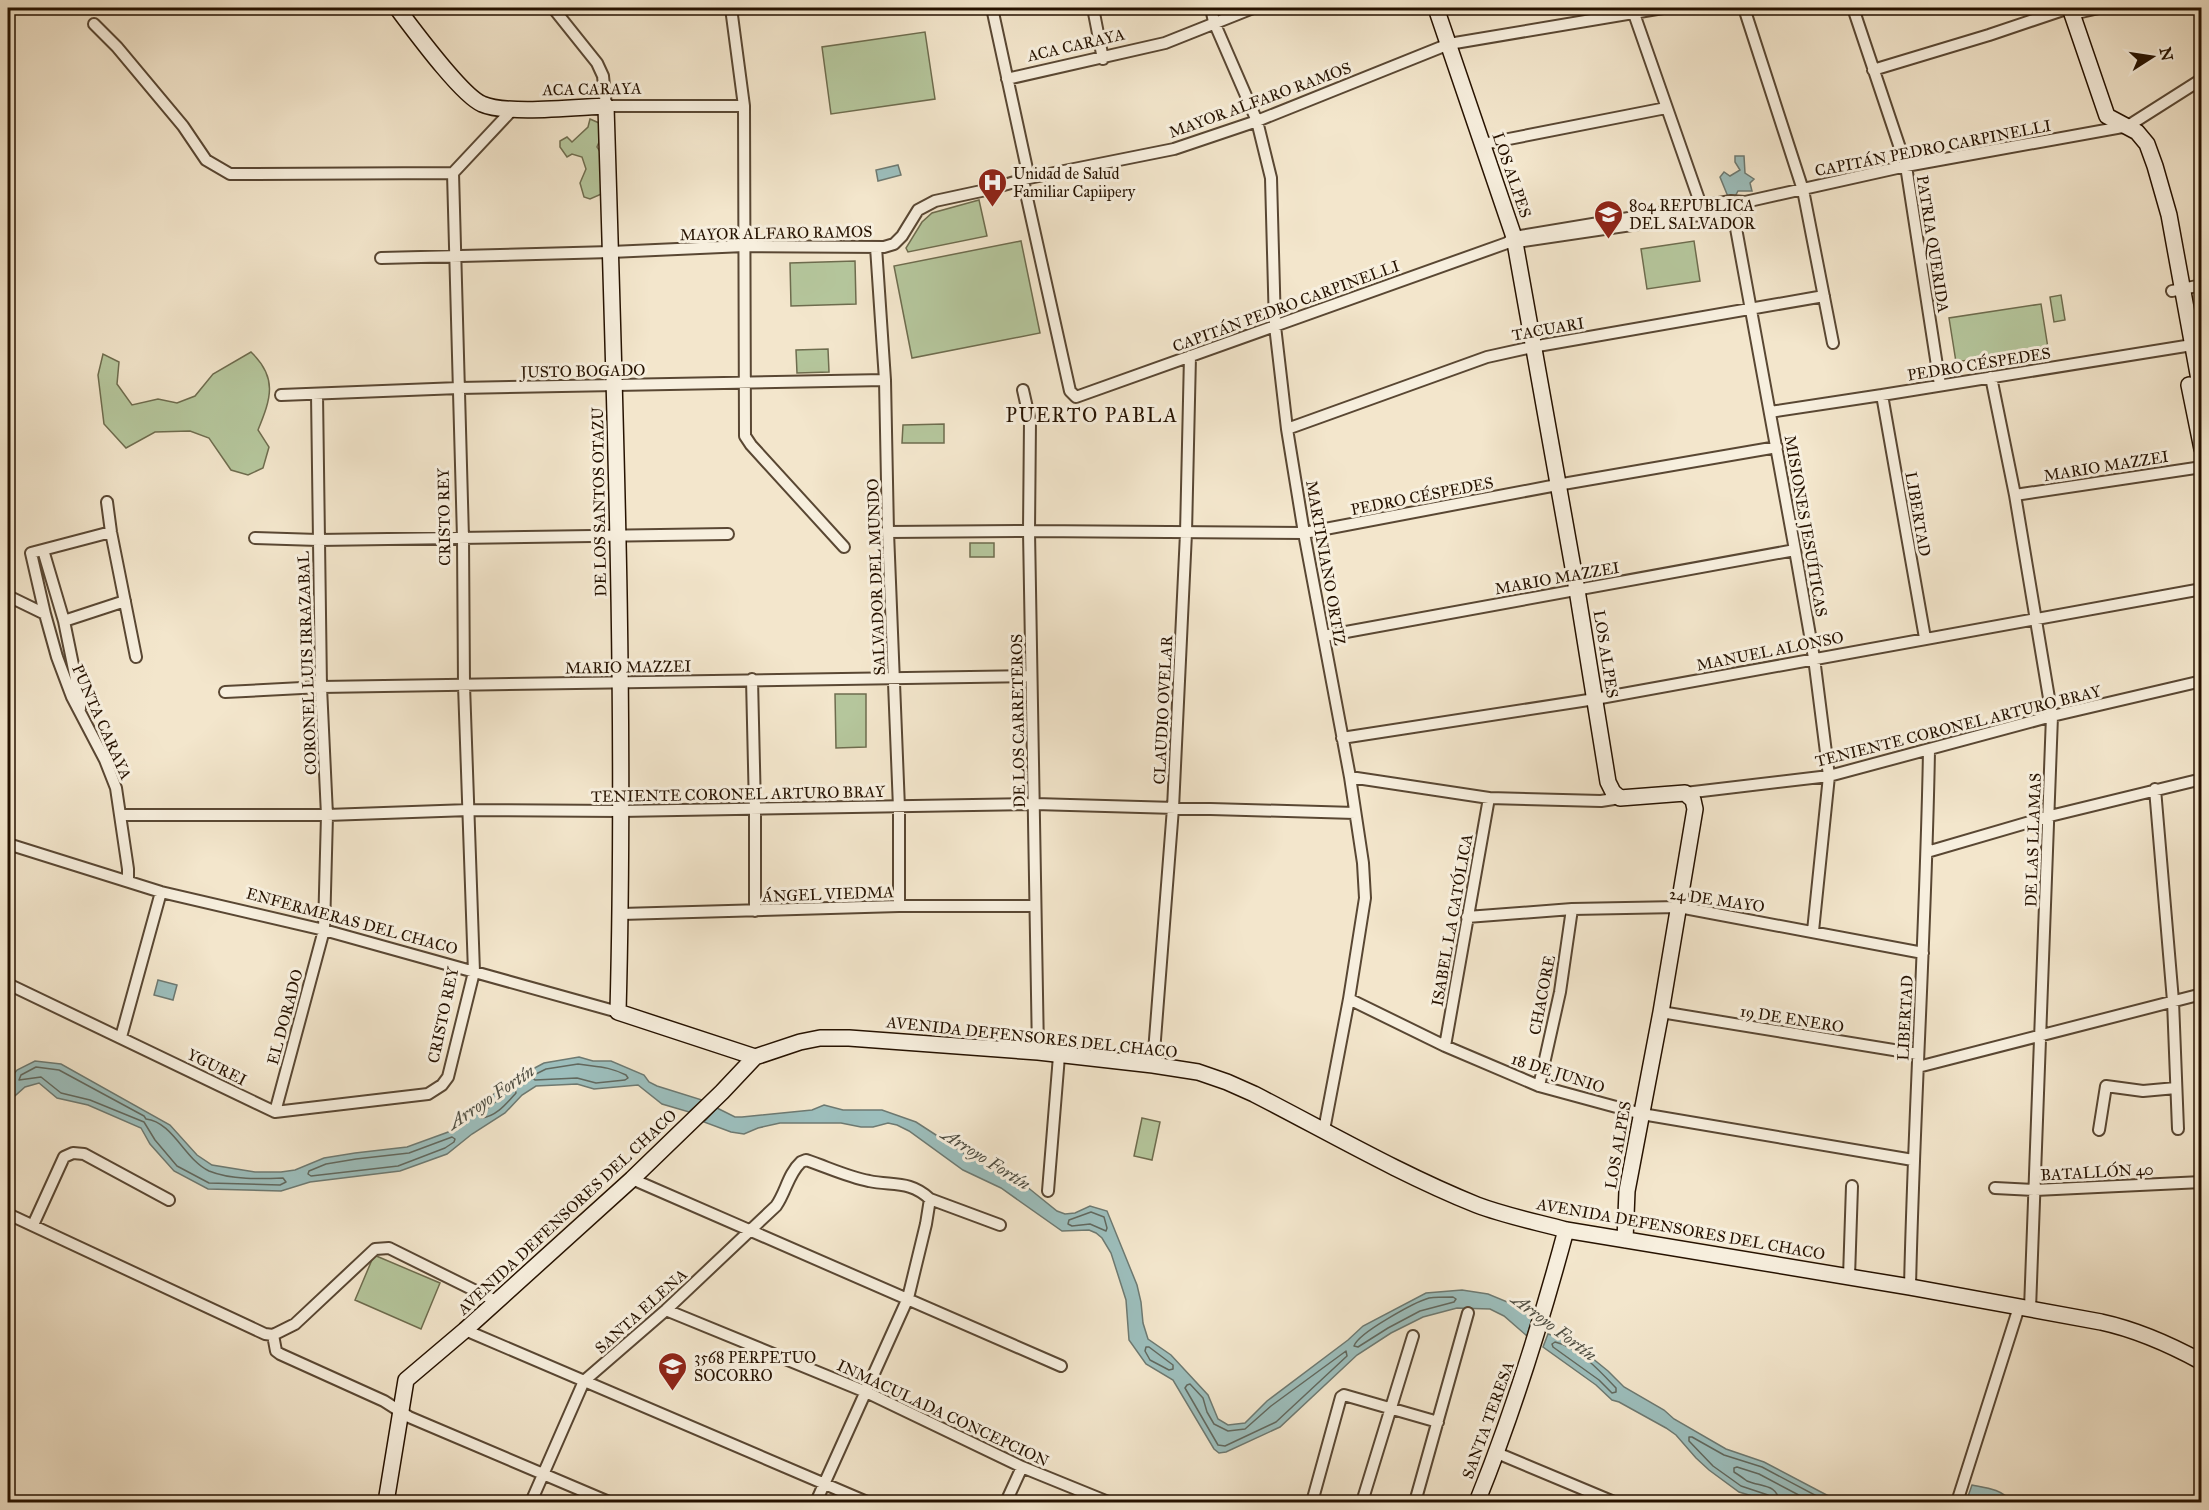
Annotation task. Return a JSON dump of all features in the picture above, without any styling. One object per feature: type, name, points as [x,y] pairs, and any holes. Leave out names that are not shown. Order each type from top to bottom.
[{"type":"street","points":[[397,8],[472,98],[484,105],[513,109]]},
{"type":"street","name":"DE LOS SANTOS OTAZU","points":[[554,8],[597,63],[603,76],[606,106],[615,385],[620,683],[621,914],[618,1012]]},
{"type":"street","points":[[731,8],[744,106],[745,436],[844,547]]},
{"type":"street","points":[[992,8],[1008,79],[1026,179]]},
{"type":"street","points":[[1093,8],[1103,58]]},
{"type":"street","name":"MARTINIANO ORTIZ","points":[[1210,8],[1257,121],[1271,178],[1275,326],[1287,429],[1350,777],[1363,863],[1365,898],[1349,999],[1324,1130]]},
{"type":"street","name":"ACA CARAYA","points":[[1008,79],[1165,44],[1214,22],[1253,8]]},
{"type":"street","name":"LOS ALPES","points":[[1436,8],[1483,144],[1512,241],[1577,590],[1608,782],[1613,792],[1620,798]]},
{"type":"street","name":"MAYOR ALFARO RAMOS","points":[[381,258],[744,246],[876,248],[894,244],[902,236],[918,210],[935,201],[1026,179],[1174,150],[1257,121],[1449,44],[1633,10],[1663,8]]},
{"type":"street","points":[[1744,8],[1803,190],[1833,343]]},
{"type":"street","name":"PATRIA QUERIDA","points":[[1852,8],[1906,166],[1940,385]]},
{"type":"street","points":[[1873,70],[2071,10],[2098,8]]},
{"type":"street","points":[[1633,10],[1702,210]]},
{"type":"street","points":[[2071,10],[2108,116],[2132,129],[2147,144],[2155,166],[2169,215],[2177,290],[2202,449]]},
{"type":"street","points":[[94,24],[117,47],[183,126],[206,160],[230,174],[453,173],[513,109]]},
{"type":"street","points":[[2132,129],[2202,79]]},
{"type":"street","name":"ACA CARAYA","points":[[513,109],[744,106]]},
{"type":"street","points":[[1483,144],[1666,108]]},
{"type":"street","name":"CAPITÁN PEDRO CARPINELLI","points":[[1026,179],[1070,391],[1076,397],[1512,241],[1732,205],[1906,166],[2132,129]]},
{"type":"street","name":"CRISTO REY","points":[[275,1112],[428,1094],[442,1085],[448,1077],[474,972],[464,685],[463,538],[453,173]]},
{"type":"street","name":"MISIONES JESUÍTICAS","points":[[1732,205],[1796,550],[1814,658],[1829,776],[1814,931]]},
{"type":"street","name":"SALVADOR DEL MUNDO","points":[[876,248],[885,381],[888,532],[899,808],[899,906]]},
{"type":"street","points":[[2177,290],[2202,285]]},
{"type":"street","name":"TACUARI","points":[[1287,429],[1487,357],[1532,346],[1824,296]]},
{"type":"street","points":[[2187,346],[2202,396]]},
{"type":"street","name":"PEDRO CÉSPEDES","points":[[1770,411],[1882,396],[2187,346]]},
{"type":"street","name":"CLAUDIO OVELAR","points":[[1153,1065],[1173,808],[1186,533],[1190,356]]},
{"type":"street","name":"DE LAS LLAMAS","points":[[1957,1503],[2024,1308],[2035,1190],[2050,816],[2052,716],[2015,495],[1991,377]]},
{"type":"street","name":"JUSTO BOGADO","points":[[281,395],[459,388],[885,381]]},
{"type":"street","name":"DE LOS CARRETEROS","points":[[1023,390],[1030,421],[1029,531],[1038,1052]]},
{"type":"street","name":"CORONEL LUIS IRRAZABAL","points":[[317,394],[321,687],[327,815],[324,930]]},
{"type":"street","name":"LIBERTAD","points":[[1882,396],[1924,638]]},
{"type":"street","name":"PEDRO CÉSPEDES","points":[[888,532],[1304,533],[1557,485],[1777,447]]},
{"type":"street","name":"MARIO MAZZEI","points":[[2015,495],[2202,467]]},
{"type":"street","points":[[107,502],[136,657]]},
{"type":"street","points":[[79,712],[80,699],[64,621],[43,550],[111,532]]},
{"type":"street","points":[[255,538],[318,540],[728,534]]},
{"type":"street","name":"PUNTA CARAYA","points":[[43,550],[31,553],[45,614],[57,657],[79,712],[105,760],[116,788],[128,881]]},
{"type":"street","name":"MARIO MAZZEI","points":[[1324,636],[1796,550]]},
{"type":"street","name":"MANUEL ALONSO","points":[[1342,738],[1595,699],[2202,589]]},
{"type":"street","points":[[8,596],[45,614]]},
{"type":"street","points":[[64,621],[125,601]]},
{"type":"street","name":"MARIO MAZZEI","points":[[225,692],[321,687],[1031,676]]},
{"type":"street","points":[[752,679],[756,809],[755,911]]},
{"type":"street","name":"TENIENTE CORONEL ARTURO BRAY","points":[[1685,793],[1829,776],[2052,716],[2202,681]]},
{"type":"street","name":"LIBERTAD","points":[[1910,1287],[1929,750]]},
{"type":"street","points":[[1350,777],[1489,798],[1601,801],[1685,793]]},
{"type":"street","points":[[1927,852],[2050,816],[2202,779]]},
{"type":"street","points":[[2155,789],[2173,1001],[2178,1129]]},
{"type":"street","name":"LOS ALPES","points":[[1625,1240],[1627,1191],[1661,1012],[1695,809],[1693,800],[1685,793]]},
{"type":"street","name":"ISABEL LA CATÓLICA","points":[[1445,1046],[1489,798]]},
{"type":"street","name":"TENIENTE CORONEL ARTURO BRAY","points":[[121,815],[327,815],[469,810],[620,811],[1035,804],[1355,813]]},
{"type":"street","name":"ENFERMERAS DEL CHACO","points":[[8,844],[161,892],[324,930],[618,1012],[755,1057]]},
{"type":"street","points":[[121,1037],[161,892]]},
{"type":"street","name":"ÁNGEL VIEDMA","points":[[621,914],[899,906],[1035,906]]},
{"type":"street","name":"24 DE MAYO","points":[[1467,917],[1572,909],[1679,906],[1923,953]]},
{"type":"street","name":"CHACORE","points":[[1539,1086],[1560,992],[1572,909]]},
{"type":"street","name":"EL DORADO","points":[[275,1112],[324,930]]},
{"type":"street","name":"YGUREI","points":[[8,984],[275,1112]]},
{"type":"street","points":[[1918,1067],[2202,994]]},
{"type":"street","name":"18 DE JUNIO","points":[[1349,999],[1445,1046],[1539,1086],[1642,1114],[1913,1160]]},
{"type":"street","name":"19 DE ENERO","points":[[1661,1012],[1918,1054]]},
{"type":"street","name":"AVENIDA DEFENSORES DEL CHACO","points":[[405,1414],[406,1380],[465,1330],[632,1179],[755,1057],[820,1038],[849,1038],[1038,1052],[1198,1072],[1227,1082],[1423,1181],[1479,1205],[1566,1230],[1910,1287],[2127,1328],[2166,1343],[2202,1362]]},
{"type":"street","points":[[1048,1191],[1059,1056]]},
{"type":"street","points":[[2098,1130],[2106,1086],[2143,1090],[2176,1088]]},
{"type":"street","points":[[33,1225],[64,1157],[74,1153],[84,1154],[169,1200]]},
{"type":"street","name":"SANTA ELENA","points":[[531,1503],[584,1381],[666,1310],[781,1200],[792,1174],[801,1162],[806,1160],[871,1182],[904,1184],[924,1192],[930,1199]]},
{"type":"street","points":[[632,1179],[1061,1365]]},
{"type":"street","name":"BATALLÓN 40","points":[[1995,1188],[2035,1190],[2202,1182]]},
{"type":"street","points":[[1849,1277],[1852,1186]]},
{"type":"street","points":[[816,1503],[908,1298],[930,1199],[1000,1225]]},
{"type":"street","points":[[8,1214],[265,1334],[273,1335],[295,1324],[375,1249],[382,1247],[390,1248],[496,1301]]},
{"type":"street","name":"SANTA TERESA","points":[[1477,1503],[1533,1350],[1566,1230]]},
{"type":"street","name":"INMACULADA CONCEPCION","points":[[666,1310],[866,1392],[1022,1467],[1108,1503]]},
{"type":"street","points":[[1415,1503],[1468,1312]]},
{"type":"street","points":[[465,1330],[867,1503]]},
{"type":"street","points":[[273,1335],[276,1350],[280,1354],[384,1401],[405,1414],[609,1503]]},
{"type":"street","points":[[1362,1503],[1413,1336]]},
{"type":"street","points":[[386,1503],[405,1414],[416,1381],[429,1360]]},
{"type":"street","points":[[1312,1503],[1341,1397],[1344,1395],[1438,1422]]},
{"type":"street","points":[[395,1503],[405,1414]]},
{"type":"street","points":[[1497,1453],[1614,1503]]},
{"type":"street","points":[[1006,1503],[1022,1467]]},
{"type":"green space","points":[[925,32],[935,99],[831,114],[822,47]]},
{"type":"green space","points":[[590,119],[606,126],[597,147],[601,153],[606,192],[590,199],[584,197],[580,183],[586,169],[582,157],[572,154],[567,157],[560,147],[560,141],[567,137],[572,142],[588,127]]},
{"type":"green space","points":[[979,200],[987,236],[908,252],[906,248],[922,222],[932,213]]},
{"type":"green space","points":[[1021,241],[1040,333],[912,358],[894,266]]},
{"type":"green space","points":[[1694,241],[1700,281],[1647,289],[1641,249]]},
{"type":"green space","points":[[855,261],[856,304],[791,306],[790,263]]},
{"type":"green space","points":[[2061,295],[2065,320],[2054,322],[2050,297]]},
{"type":"green space","points":[[2041,304],[2048,348],[1956,362],[1949,318]]},
{"type":"green space","points":[[828,349],[829,372],[797,373],[796,350]]},
{"type":"green space","points":[[251,352],[265,371],[270,389],[258,430],[269,447],[263,468],[248,475],[231,470],[209,438],[190,431],[155,432],[126,448],[104,424],[98,375],[103,354],[119,362],[117,384],[132,405],[158,399],[177,403],[195,396],[213,374]]},
{"type":"green space","points":[[944,424],[944,443],[902,443],[903,425]]},
{"type":"green space","points":[[970,543],[994,543],[994,557],[970,557]]},
{"type":"green space","points":[[835,694],[866,694],[866,747],[836,748]]},
{"type":"green space","points":[[1142,1118],[1160,1122],[1152,1160],[1134,1156]]},
{"type":"green space","points":[[374,1255],[440,1283],[421,1329],[355,1300]]},
{"type":"water","points":[[1735,156],[1744,156],[1745,173],[1754,179],[1750,183],[1752,191],[1738,191],[1731,204],[1720,177],[1724,172],[1730,176],[1740,170],[1735,162]]},
{"type":"water","points":[[898,165],[901,175],[878,181],[876,170]]},
{"type":"water","points":[[158,980],[177,985],[173,1000],[154,995]]},
{"type":"water","name":"Arroyo Fortín","points":[[579,1057],[593,1061],[611,1061],[644,1075],[649,1082],[657,1086],[702,1100],[689,1112],[662,1104],[638,1085],[594,1089],[577,1084],[536,1086],[522,1095],[505,1113],[472,1134],[447,1154],[400,1171],[310,1182],[281,1191],[208,1189],[174,1171],[150,1144],[141,1128],[88,1105],[57,1098],[39,1083],[25,1087],[8,1102],[8,1081],[17,1070],[35,1061],[61,1064],[170,1125],[197,1155],[212,1165],[255,1172],[281,1172],[295,1170],[324,1158],[407,1147],[451,1131],[503,1086],[544,1063]]},
{"type":"water","points":[[824,1105],[843,1110],[882,1110],[916,1122],[973,1159],[999,1170],[1026,1186],[1057,1211],[1065,1214],[1075,1213],[1090,1206],[1107,1211],[1137,1285],[1148,1339],[1171,1355],[1208,1395],[1218,1419],[1228,1425],[1245,1423],[1267,1401],[1363,1326],[1426,1293],[1462,1290],[1488,1294],[1534,1313],[1527,1336],[1504,1316],[1490,1309],[1457,1308],[1423,1317],[1391,1333],[1357,1355],[1280,1427],[1226,1452],[1219,1453],[1214,1449],[1173,1380],[1146,1364],[1129,1340],[1126,1300],[1111,1253],[1096,1233],[1089,1230],[1062,1231],[1001,1188],[963,1170],[909,1131],[897,1125],[888,1123],[861,1127],[841,1123],[780,1123],[744,1134],[731,1132],[704,1122],[717,1108],[735,1117],[742,1117],[812,1110]]},
{"type":"water","points":[[1548,1334],[1571,1341],[1624,1387],[1726,1449],[1764,1462],[1840,1502],[1772,1502],[1739,1492],[1709,1470],[1676,1435],[1612,1400],[1596,1385],[1543,1347]]},
{"type":"water","points":[[1972,1485],[1999,1492],[2012,1502],[1966,1502]]},
{"type":"place","name":"Unidad de Salud Familiar Capiipery","points":[[992,208]]},
{"type":"place","name":"804 REPUBLICA DEL SALVADOR","points":[[1608,240]]},
{"type":"place","name":"3568 PERPETUO SOCORRO","points":[[673,1392]]},
{"type":"district","name":"PUERTO PABLA","points":[[1092,415]]}]
